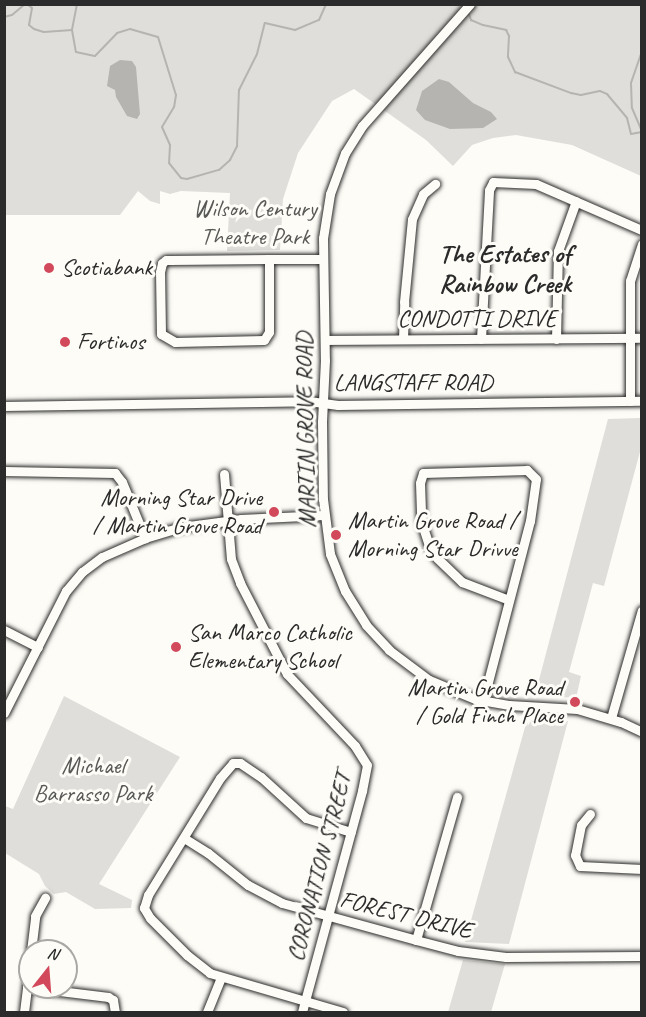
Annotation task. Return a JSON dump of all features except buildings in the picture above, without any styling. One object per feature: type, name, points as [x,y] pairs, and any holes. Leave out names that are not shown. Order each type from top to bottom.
[{"type":"street","name":"MARTIN GROVE ROAD","points":[[470,4],[362,126],[345,153],[328,202],[323,259],[324,515],[330,554],[339,579],[353,605],[377,638],[403,662],[429,681],[483,701],[509,705],[569,708],[611,718],[642,732]]},
{"type":"street","points":[[481,339],[491,184],[497,181],[536,184],[642,230]]},
{"type":"street","points":[[403,339],[412,219],[423,194],[435,184]]},
{"type":"street","points":[[556,339],[558,251],[576,201]]},
{"type":"street","points":[[630,401],[630,281],[642,244]]},
{"type":"street","points":[[269,259],[269,332],[264,340],[258,342],[175,342],[164,338],[160,328],[160,272],[162,263],[166,260],[269,259],[323,259]]},
{"type":"street","name":"CONDOTTI DRIVE","points":[[325,340],[642,338]]},
{"type":"street","name":"LANGSTAFF ROAD","points":[[4,406],[642,401]]},
{"type":"street","points":[[4,471],[116,473],[122,482],[145,538]]},
{"type":"street","points":[[483,701],[531,521],[536,489],[535,476],[527,471],[426,472],[420,479],[420,513],[429,546],[437,558],[462,582],[509,600]]},
{"type":"street","points":[[224,474],[228,521]]},
{"type":"street","points":[[4,713],[63,597],[77,577],[102,557],[145,538],[181,527],[228,521],[324,515]]},
{"type":"street","name":"CORONATION STREET","points":[[228,521],[234,568],[281,664],[298,688],[365,760],[367,770],[302,1012]]},
{"type":"street","points":[[611,718],[638,633],[642,610]]},
{"type":"street","points":[[4,630],[38,647]]},
{"type":"street","points":[[343,1012],[221,978],[197,964],[150,918],[144,908],[148,896],[226,769],[233,763],[240,763],[261,777],[306,818],[351,832]]},
{"type":"street","points":[[416,940],[457,797]]},
{"type":"street","points":[[590,814],[581,825],[575,855],[580,866],[642,869]]},
{"type":"street","name":"FOREST DRIVE","points":[[184,838],[262,894],[282,903],[458,951],[506,957],[642,956]]},
{"type":"street","points":[[33,939],[35,916],[45,898]]},
{"type":"street","points":[[207,1012],[221,978]]},
{"type":"street","points":[[78,993],[108,997],[113,1000],[115,1012]]},
{"type":"green space","name":"Wilson Century Theatre Park","points":[[613,4],[641,6],[641,176],[572,145],[516,135],[493,138],[472,145],[453,166],[426,140],[354,89],[332,101],[298,153],[283,199],[280,250],[227,251],[230,193],[181,191],[170,194],[160,191],[160,204],[150,201],[138,191],[120,215],[5,215],[4,5]]},
{"type":"green space","points":[[641,418],[641,448],[604,586],[593,583],[569,672],[581,676],[576,698],[535,695],[608,419]]},
{"type":"green space","name":"Michael Barrasso Park","points":[[64,696],[180,757],[99,884],[132,900],[131,908],[95,909],[66,892],[54,894],[45,886],[39,874],[5,853],[5,806],[13,809]]},
{"type":"green space","points":[[527,720],[568,721],[509,944],[465,942]]},
{"type":"green space","points":[[463,960],[505,964],[491,1012],[448,1012]]},
{"type":"shaded area","points":[[120,60],[132,61],[136,67],[140,114],[137,119],[127,116],[116,97],[115,90],[107,86],[110,66]]},
{"type":"shaded area","points":[[439,79],[449,82],[473,103],[491,112],[497,119],[483,128],[450,129],[425,120],[416,110],[422,91]]},
{"type":"waterway","points":[[4,17],[12,15],[25,4]]},
{"type":"waterway","points":[[27,4],[32,8],[29,25],[34,29],[44,32],[72,30]]},
{"type":"waterway","points":[[77,4],[72,30],[76,52],[95,56],[117,33],[130,29],[158,37],[176,95],[174,107],[162,127],[170,145],[169,163],[181,178],[187,179],[219,170],[230,160],[237,146],[239,90],[257,54],[265,23],[295,30],[319,20],[326,4]]},
{"type":"waterway","points":[[468,12],[471,20],[506,30],[509,36],[508,57],[515,72],[571,93],[581,95],[600,91],[607,94],[627,118],[631,134],[642,132]]},
{"type":"waterway","points":[[642,23],[642,33]]},
{"type":"waterway","points":[[642,51],[631,83],[632,108],[642,132]]},
{"type":"place","name":"Scotiabank","points":[[49,268]]},
{"type":"place","name":"Fortinos","points":[[65,342]]},
{"type":"place","name":"Morning Star Drive / Martin Grove Road","points":[[274,512]]},
{"type":"place","name":"Martin Grove Road / Morning Star Drivve","points":[[336,535]]},
{"type":"place","name":"San Marco Catholic Elementary School","points":[[176,647]]},
{"type":"place","name":"Martin Grove Road / Gold Finch Place","points":[[575,702]]},
{"type":"district","name":"The Estates of Rainbow Creek","points":[[505,269]]}]
